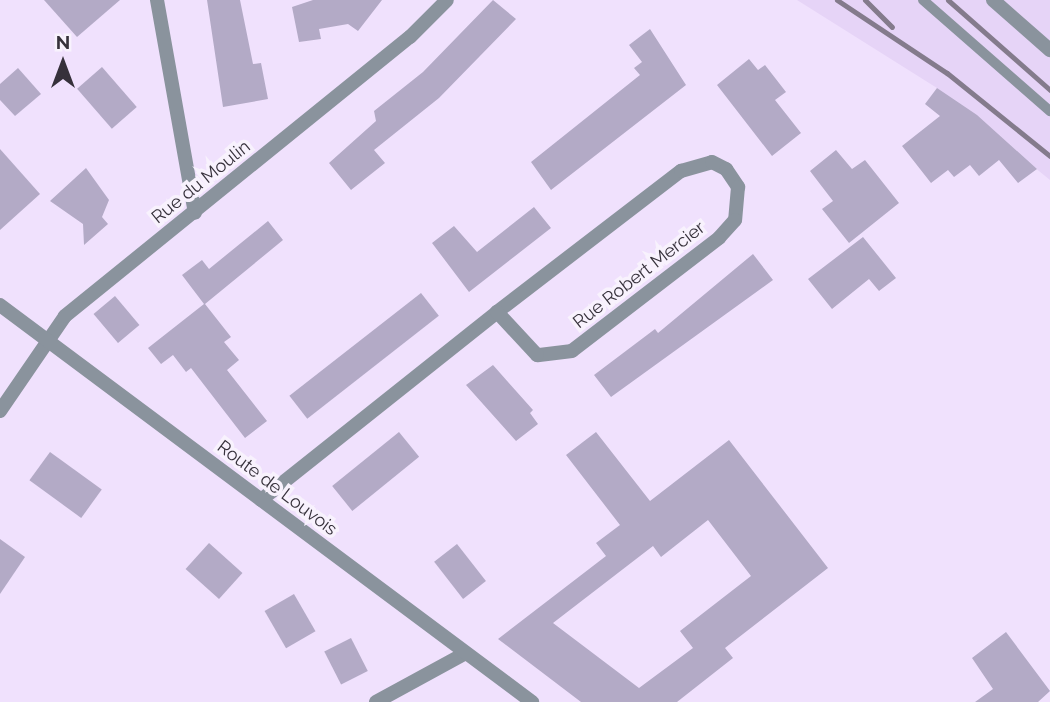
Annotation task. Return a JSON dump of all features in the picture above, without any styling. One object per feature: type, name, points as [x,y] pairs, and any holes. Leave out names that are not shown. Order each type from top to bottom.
[{"type":"street","points":[[157,0],[195,213]]},
{"type":"street","name":"Rue du Moulin","points":[[0,411],[46,339],[65,316],[410,37],[447,0]]},
{"type":"street","points":[[993,0],[1050,50]]},
{"type":"street","name":"Rue Robert Mercier","points":[[261,500],[497,312],[681,171],[712,162],[726,169],[738,187],[735,220],[719,238],[572,351],[537,355],[497,312]]},
{"type":"street","name":"Route de Louvois","points":[[0,305],[532,702]]},
{"type":"street","points":[[376,702],[466,653]]},
{"type":"lane","points":[[923,0],[1050,111]]},
{"type":"shaded area","points":[[797,0],[1050,0],[1050,180],[937,88]]},
{"type":"building","points":[[44,0],[120,0],[77,37]]},
{"type":"building","points":[[207,0],[240,0],[253,64],[261,63],[268,99],[223,107]]},
{"type":"building","points":[[313,0],[382,0],[358,31],[348,24],[319,29],[321,39],[299,42],[292,7]]},
{"type":"building","points":[[493,0],[516,19],[439,98],[374,150],[385,163],[351,190],[329,163],[376,121],[374,111],[423,72]]},
{"type":"building","points":[[650,29],[686,85],[551,190],[531,162],[640,75],[634,68],[642,62],[629,45]]},
{"type":"building","points":[[749,59],[758,70],[765,65],[786,92],[775,100],[801,133],[772,156],[717,85]]},
{"type":"building","points":[[102,67],[137,107],[112,129],[77,89]]},
{"type":"building","points":[[18,68],[41,94],[15,116],[0,100],[0,84]]},
{"type":"building","points":[[937,88],[977,115],[1037,169],[1018,183],[999,160],[979,176],[970,165],[954,177],[948,170],[931,183],[902,146],[940,116],[925,104]]},
{"type":"building","points":[[0,149],[40,194],[0,230]]},
{"type":"building","points":[[836,150],[852,169],[865,160],[899,203],[849,243],[822,209],[833,201],[810,171]]},
{"type":"building","points":[[86,168],[109,200],[102,217],[108,224],[84,245],[83,224],[50,201]]},
{"type":"building","points":[[534,207],[551,228],[469,292],[432,243],[454,226],[477,252]]},
{"type":"building","points":[[268,221],[283,240],[205,304],[231,337],[224,342],[239,360],[227,370],[267,421],[245,438],[191,368],[186,372],[173,355],[161,364],[148,348],[204,304],[182,275],[202,260],[209,269]]},
{"type":"building","points":[[863,237],[896,278],[879,291],[869,279],[832,309],[808,279]]},
{"type":"building","points":[[753,254],[773,280],[611,397],[594,375],[655,329],[658,333]]},
{"type":"building","points":[[421,293],[439,316],[307,419],[289,396]]},
{"type":"building","points":[[115,296],[139,325],[118,343],[94,314]]},
{"type":"building","points":[[493,365],[533,410],[530,413],[538,424],[516,441],[466,385]]},
{"type":"building","points":[[399,432],[419,457],[352,511],[332,486]]},
{"type":"building","points":[[596,432],[650,501],[729,440],[828,568],[725,648],[733,658],[677,702],[581,702],[498,639],[606,556],[596,543],[620,525],[566,455]],"holes":[[[708,520],[751,576],[680,631],[693,648],[639,688],[553,623],[653,546],[661,557]]]},
{"type":"building","points":[[50,452],[102,490],[81,518],[29,480]]},
{"type":"building","points":[[0,539],[25,557],[0,594]]},
{"type":"building","points":[[209,543],[242,573],[219,599],[186,569]]},
{"type":"building","points":[[457,544],[486,581],[463,599],[434,562]]},
{"type":"building","points":[[294,594],[316,631],[286,648],[265,611]]},
{"type":"building","points":[[1006,632],[1050,691],[1038,702],[975,702],[993,689],[972,658]]},
{"type":"building","points":[[351,638],[368,671],[341,685],[324,652]]},
{"type":"railway","points":[[837,0],[947,73],[1050,156]]},
{"type":"railway","points":[[865,0],[892,27]]},
{"type":"railway","points":[[948,0],[1050,90]]}]
